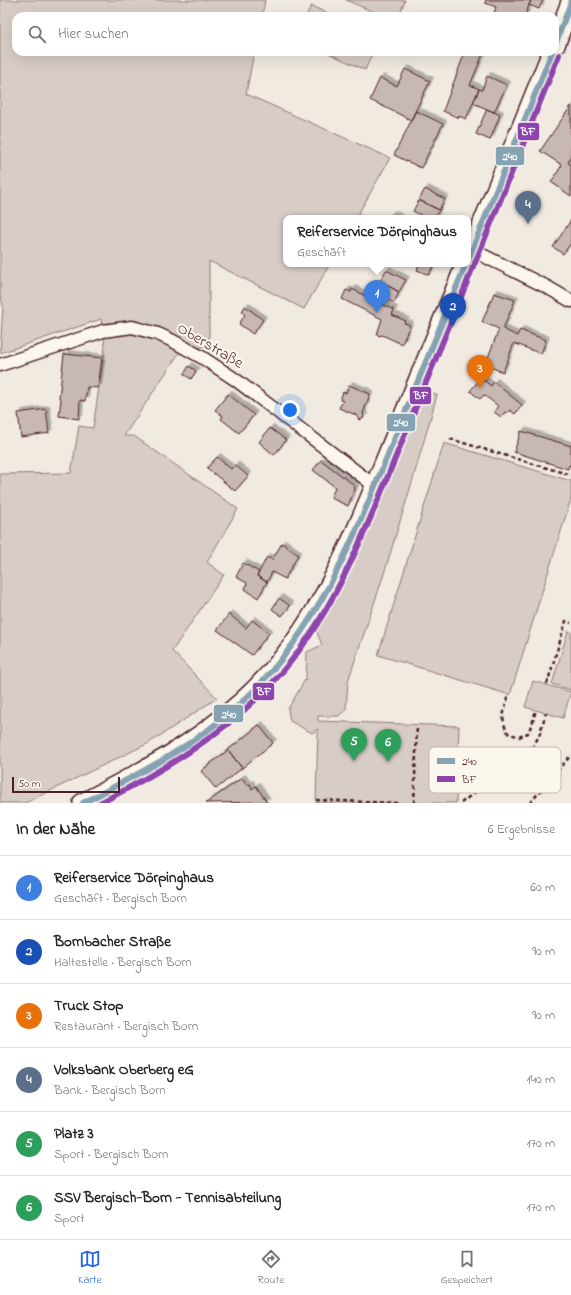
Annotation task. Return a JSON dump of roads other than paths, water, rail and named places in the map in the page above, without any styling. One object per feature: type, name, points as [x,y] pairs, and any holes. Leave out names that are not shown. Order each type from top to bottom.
[{"type":"main road","points":[[562,39],[571,2]]},
{"type":"main road","points":[[471,253],[550,56]]},
{"type":"main road","points":[[82,803],[159,762],[192,742],[216,724],[258,686],[286,654],[309,622],[343,559],[375,486],[465,267]]},
{"type":"street","points":[[471,259],[547,287],[571,301]]},
{"type":"street","name":"Oberstraße","points":[[0,365],[103,331],[132,327],[158,334],[203,358],[236,380],[375,486]]},
{"type":"place","name":"Volksbank Oberberg eG","points":[[528,224]]},
{"type":"place","name":"Reiferservice Dörpinghaus","points":[[377,313]]},
{"type":"place","name":"Bornbacher Straße","points":[[453,326]]},
{"type":"place","name":"Truck Stop","points":[[480,388]]},
{"type":"place","name":"Platz 3","points":[[354,761]]},
{"type":"place","name":"SSV Bergisch-Born - Tennisabteilung","points":[[388,762]]}]
